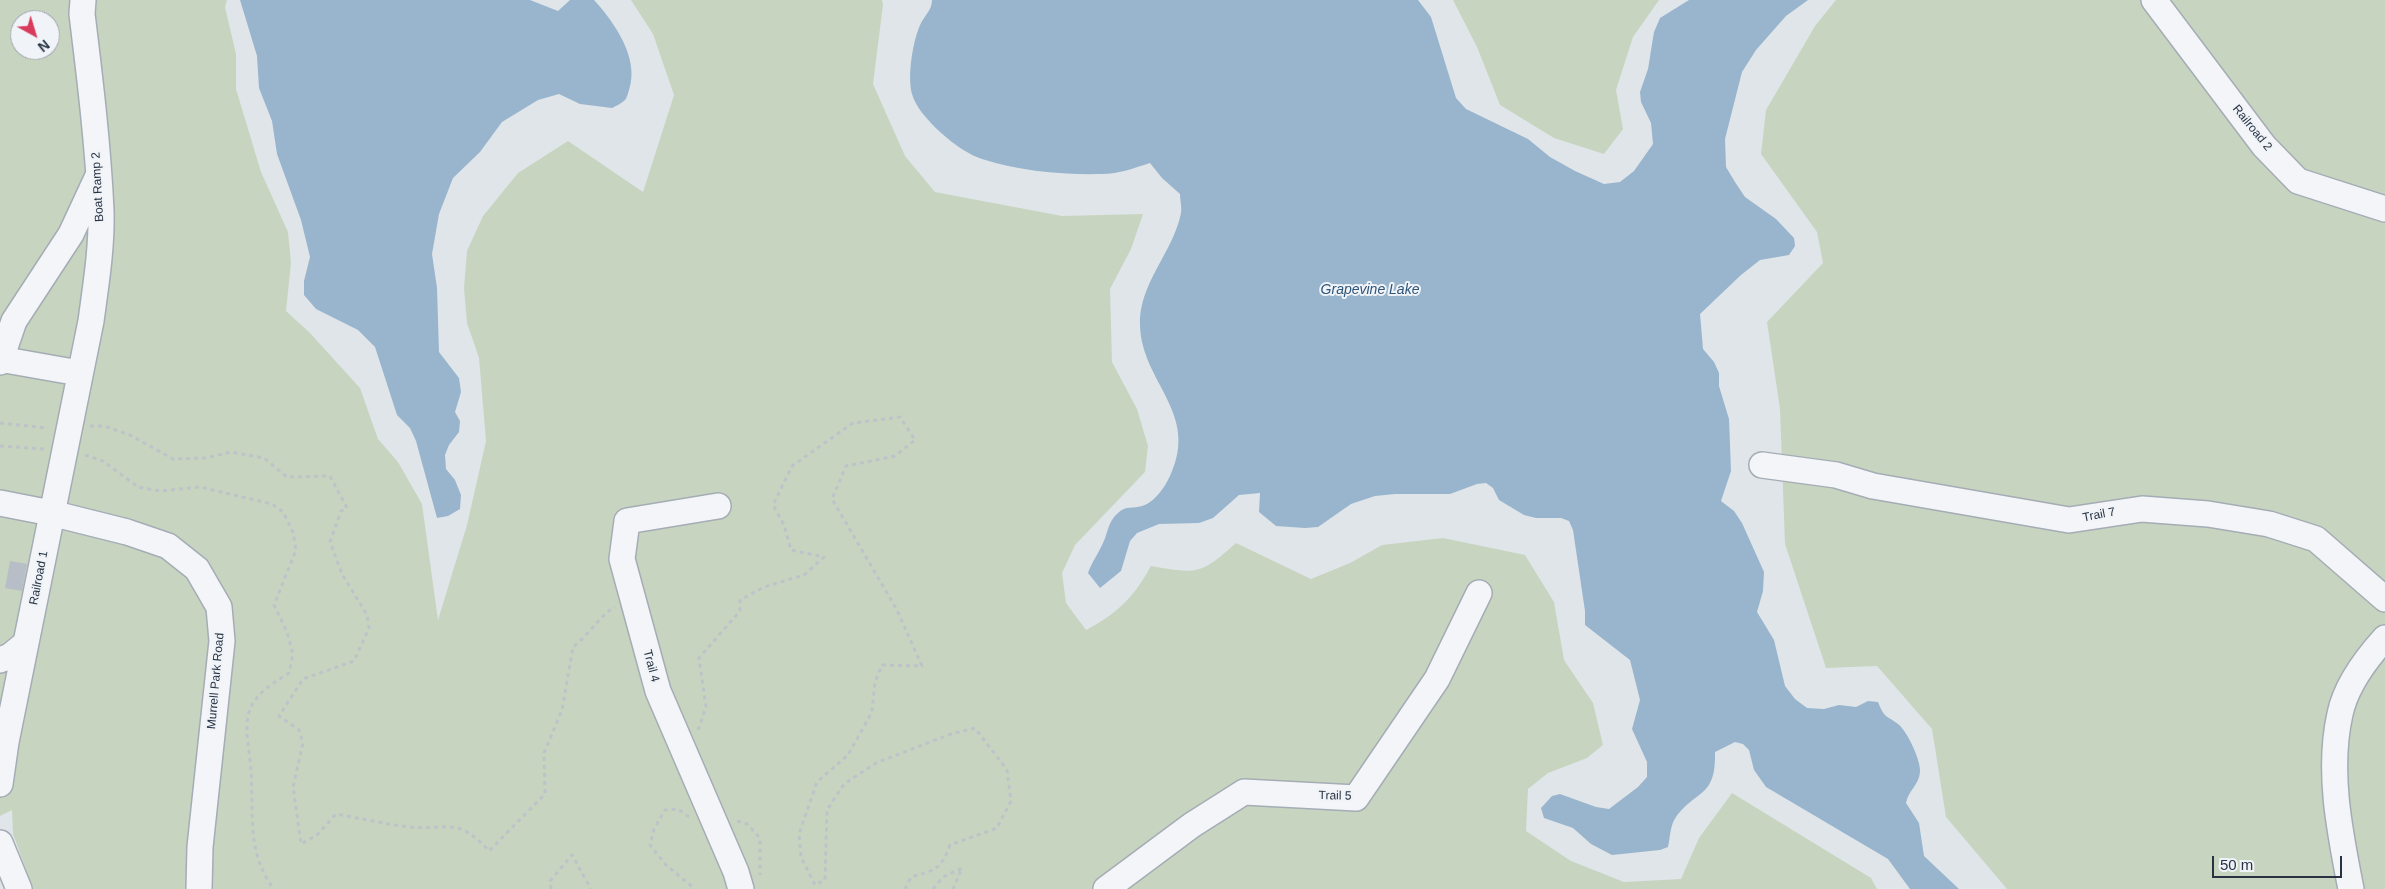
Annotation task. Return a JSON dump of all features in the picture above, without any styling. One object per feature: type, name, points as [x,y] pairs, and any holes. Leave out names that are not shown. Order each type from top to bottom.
[{"type":"street","name":"Boat Ramp 2","points":[[79,373],[91,320],[98,267],[101,212],[97,178],[95,115],[82,14],[82,0]]},
{"type":"street","name":"Railroad 2","points":[[2154,0],[2264,146],[2298,180],[2385,209]]},
{"type":"street","points":[[79,373],[0,360],[14,320],[71,234],[97,178]]},
{"type":"street","name":"Railroad 1","points":[[0,784],[7,697],[26,644],[79,373]]},
{"type":"street","name":"Trail 7","points":[[1762,465],[1836,475],[1873,486],[2069,520],[2142,509],[2208,514],[2269,524],[2316,539],[2385,600]]},
{"type":"street","name":"Murrell Park Road","points":[[0,503],[51,512],[126,532],[168,546],[198,569],[219,607],[222,641],[200,848],[199,889]]},
{"type":"street","name":"Trail 4","points":[[718,506],[626,521],[622,559],[658,691],[736,872],[741,889]]},
{"type":"street","name":"Trail 5","points":[[1106,889],[1192,825],[1244,792],[1356,798],[1436,679],[1479,593]]},
{"type":"street","points":[[2351,889],[2340,832],[2336,794],[2335,753],[2340,713],[2352,685],[2368,657],[2385,638]]},
{"type":"street","points":[[0,660],[10,656],[26,644]]},
{"type":"street","points":[[0,843],[19,889]]},
{"type":"path","points":[[551,889],[550,881],[572,855],[590,889]]},
{"type":"path","points":[[933,889],[943,877],[962,868],[953,889]]},
{"type":"green space","points":[[0,0],[227,0],[225,7],[236,54],[236,89],[261,172],[288,232],[291,263],[286,311],[310,333],[360,388],[378,439],[398,462],[422,504],[438,620],[467,525],[486,441],[479,358],[467,323],[464,288],[467,251],[483,216],[518,173],[568,141],[643,192],[674,95],[653,34],[631,0],[882,0],[883,5],[873,84],[905,156],[935,192],[1062,216],[1143,214],[1131,249],[1110,289],[1112,362],[1137,409],[1148,446],[1145,472],[1075,545],[1062,573],[1066,603],[1086,630],[1108,617],[1124,603],[1138,587],[1151,566],[1189,571],[1198,570],[1214,561],[1236,543],[1311,579],[1350,563],[1382,545],[1443,538],[1525,555],[1554,602],[1564,660],[1593,703],[1603,745],[1587,758],[1548,773],[1528,789],[1526,831],[1571,861],[1624,882],[1681,879],[1699,838],[1732,793],[1871,878],[1877,889],[33,889],[13,834],[12,810],[0,816]]},
{"type":"green space","points":[[1453,0],[1659,0],[1633,37],[1616,90],[1623,129],[1604,154],[1554,138],[1500,105],[1477,47]]},
{"type":"green space","points":[[1836,0],[2385,0],[2385,889],[2007,889],[1946,817],[1932,729],[1877,666],[1826,668],[1785,544],[1780,409],[1767,322],[1823,263],[1817,232],[1761,154],[1766,110],[1815,26]]},
{"type":"water","points":[[240,0],[530,0],[558,11],[570,0],[594,0],[617,30],[628,53],[631,78],[625,100],[612,108],[580,104],[559,94],[538,100],[502,122],[480,152],[453,178],[439,214],[432,254],[437,288],[439,352],[459,378],[461,392],[455,412],[460,421],[459,432],[449,445],[445,455],[446,469],[455,480],[461,495],[460,509],[448,516],[437,518],[416,441],[410,428],[397,415],[375,347],[358,330],[316,309],[304,295],[304,281],[310,257],[301,220],[277,154],[272,121],[259,88],[257,56]]},
{"type":"water","name":"Grapevine Lake","points":[[932,0],[1418,0],[1431,17],[1456,98],[1466,109],[1528,139],[1550,157],[1604,184],[1620,182],[1634,171],[1653,144],[1651,123],[1641,102],[1640,92],[1648,69],[1654,32],[1660,18],[1689,0],[1808,0],[1786,16],[1756,50],[1742,72],[1725,139],[1726,167],[1735,182],[1745,197],[1776,219],[1794,238],[1795,246],[1789,255],[1760,260],[1741,275],[1700,314],[1703,349],[1714,362],[1719,373],[1719,386],[1729,419],[1731,471],[1721,501],[1734,511],[1742,523],[1764,572],[1763,591],[1757,612],[1774,640],[1785,686],[1795,699],[1807,708],[1824,709],[1839,705],[1856,707],[1868,701],[1878,702],[1884,714],[1902,728],[1913,746],[1920,767],[1918,781],[1906,803],[1919,823],[1924,856],[1959,889],[1910,889],[1888,859],[1766,787],[1754,770],[1749,750],[1743,744],[1735,742],[1715,752],[1712,778],[1709,785],[1674,820],[1668,847],[1660,850],[1612,855],[1591,844],[1573,828],[1544,818],[1541,808],[1552,796],[1560,794],[1596,807],[1609,809],[1638,787],[1647,777],[1647,762],[1632,729],[1640,700],[1630,660],[1585,625],[1585,611],[1573,530],[1569,521],[1561,518],[1536,518],[1524,515],[1499,500],[1493,488],[1486,483],[1477,484],[1450,494],[1375,496],[1351,504],[1318,527],[1305,528],[1276,526],[1259,512],[1260,493],[1239,495],[1213,518],[1199,523],[1159,524],[1137,533],[1130,541],[1121,571],[1100,588],[1088,573],[1112,520],[1124,509],[1142,506],[1155,498],[1170,476],[1177,454],[1178,434],[1174,416],[1150,365],[1143,346],[1140,326],[1144,296],[1177,228],[1181,211],[1180,194],[1162,178],[1150,163],[1108,174],[1072,174],[1041,171],[1011,167],[982,159],[951,141],[922,113],[912,94],[910,78],[916,38],[921,23],[931,7]]},
{"type":"building","points":[[10,561],[27,564],[22,591],[5,588]]}]
